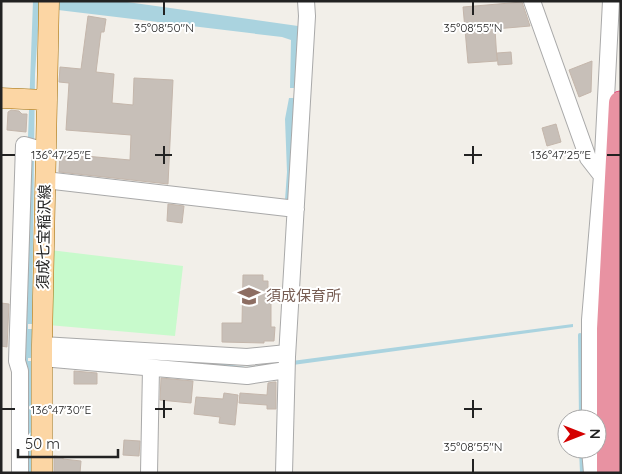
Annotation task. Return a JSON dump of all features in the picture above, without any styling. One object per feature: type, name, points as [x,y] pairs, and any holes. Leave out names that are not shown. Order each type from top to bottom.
[{"type":"highway","points":[[609,473],[609,329],[621,103]]},
{"type":"main road","name":"須成七宝稲沢線","points":[[42,473],[42,351],[30,270],[45,180],[36,148],[36,99],[49,1]]},
{"type":"main road","points":[[1,98],[36,99]]},
{"type":"street","points":[[284,473],[287,362],[307,16],[306,1]]},
{"type":"street","points":[[532,1],[588,158],[602,176]]},
{"type":"street","points":[[590,409],[590,320],[602,176],[611,1]]},
{"type":"street","points":[[20,473],[20,371],[17,361],[30,270],[24,145],[36,148]]},
{"type":"street","points":[[45,180],[296,209]]},
{"type":"street","points":[[42,351],[246,357],[287,362]]},
{"type":"street","points":[[42,351],[151,368],[247,376],[287,362]]},
{"type":"street","points":[[149,473],[151,368]]},
{"type":"street","points":[[591,459],[592,473]]},
{"type":"green space","points":[[50,250],[183,266],[175,336],[48,325]]},
{"type":"water","points":[[33,1],[40,1],[35,74],[32,324],[28,324],[28,329],[32,329],[31,358],[28,358],[28,361],[31,361],[31,473],[26,473],[21,329]]},
{"type":"water","points":[[57,1],[120,1],[298,26],[298,56],[294,88],[290,88],[291,40],[282,37],[58,10]]},
{"type":"water","points":[[289,98],[295,98],[288,200],[285,200],[287,172],[285,119]]},
{"type":"water","points":[[573,324],[573,327],[248,371],[49,356],[191,359],[246,367]]},
{"type":"building","points":[[522,2],[530,26],[495,29],[497,61],[468,63],[463,7]]},
{"type":"building","points":[[88,16],[106,19],[104,32],[101,32],[96,72],[114,74],[112,103],[133,105],[134,78],[173,80],[168,184],[59,172],[60,152],[130,160],[131,135],[66,130],[69,83],[59,82],[60,67],[81,69]]},
{"type":"building","points":[[511,52],[512,64],[498,65],[497,53]]},
{"type":"building","points":[[592,61],[591,92],[579,97],[569,70]]},
{"type":"building","points":[[11,110],[27,114],[26,132],[7,130],[8,112]]},
{"type":"building","points":[[556,124],[561,142],[547,146],[542,128]]},
{"type":"building","points":[[168,204],[184,206],[182,223],[167,221]]},
{"type":"building","points":[[243,275],[263,275],[263,281],[268,281],[268,292],[271,292],[271,327],[275,327],[274,341],[264,341],[264,343],[222,342],[222,323],[242,323]]},
{"type":"building","points":[[1,303],[9,304],[7,347],[1,346]]},
{"type":"building","points":[[74,371],[97,373],[97,384],[74,384]]},
{"type":"building","points":[[161,378],[193,381],[191,403],[160,400]]},
{"type":"building","points":[[276,382],[276,409],[267,409],[267,405],[239,403],[240,393],[267,395],[268,383]]},
{"type":"building","points":[[224,393],[238,395],[235,425],[219,423],[220,417],[194,414],[196,397],[223,399]]},
{"type":"building","points":[[124,440],[140,441],[139,456],[123,455]]},
{"type":"building","points":[[54,456],[81,461],[80,473],[54,473]]},
{"type":"waterway","points":[[580,335],[581,409]]},
{"type":"waterway","points":[[581,459],[582,473]]},
{"type":"place","name":"須成保育所","points":[[249,296]]}]
